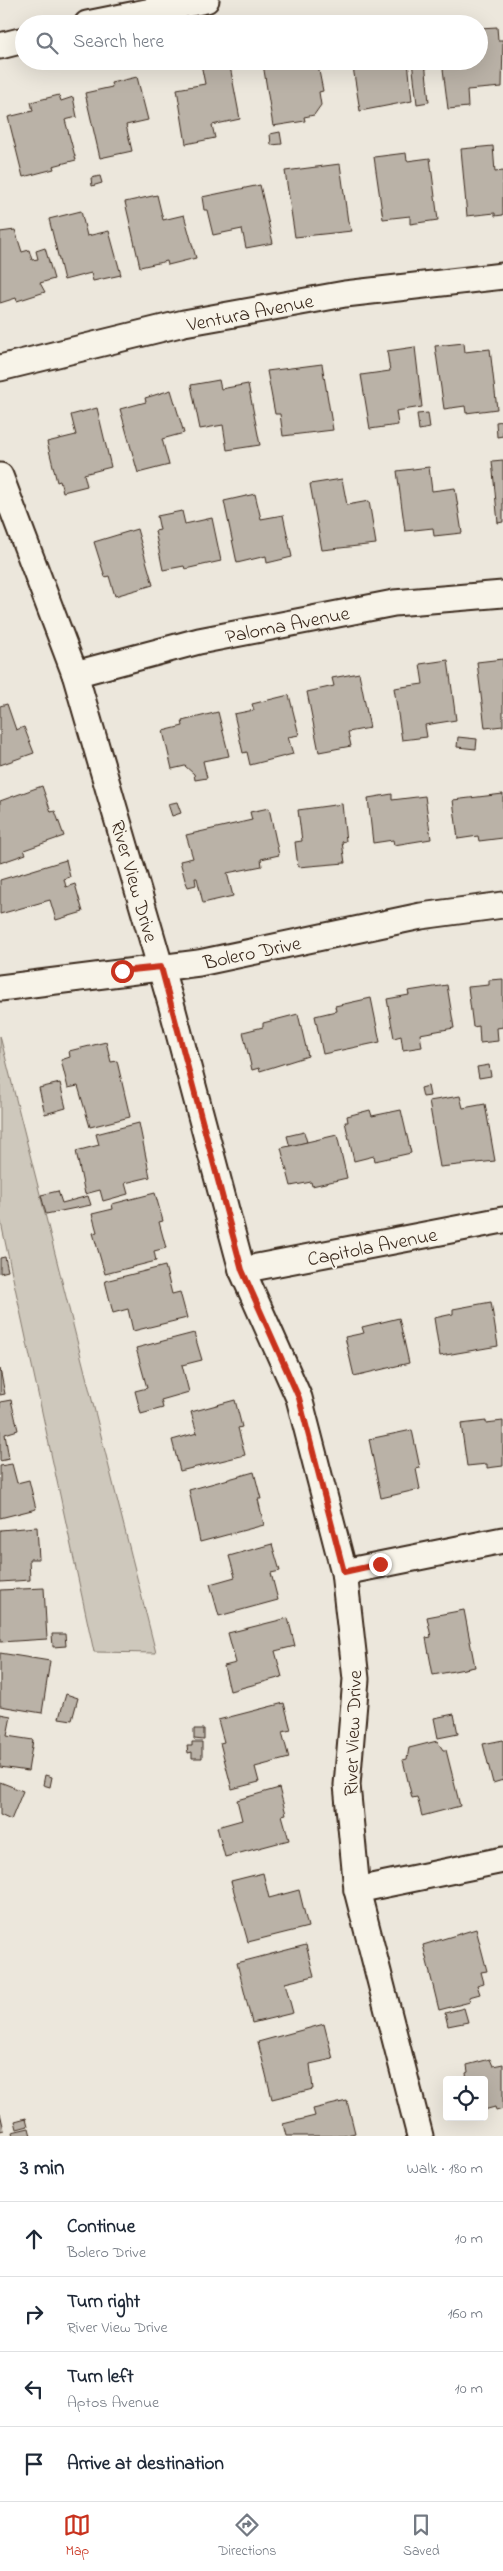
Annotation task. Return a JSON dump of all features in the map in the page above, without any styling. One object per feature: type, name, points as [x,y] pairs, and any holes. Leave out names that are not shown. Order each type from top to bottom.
[{"type":"street","points":[[132,15],[206,0]]},
{"type":"street","points":[[0,46],[15,42]]},
{"type":"street","name":"Ventura Avenue","points":[[0,368],[184,323],[345,294],[503,276]]},
{"type":"street","name":"River View Drive","points":[[0,476],[75,674],[161,967],[242,1270],[299,1398],[344,1572],[356,1679],[347,1785],[357,1890],[420,2136]]},
{"type":"street","name":"Paloma Avenue","points":[[75,674],[199,641],[394,603],[503,594]]},
{"type":"street","name":"Bolero Drive","points":[[0,988],[199,963],[421,916],[503,905]]},
{"type":"street","name":"Capitola Avenue","points":[[242,1270],[503,1220]]},
{"type":"street","points":[[344,1572],[503,1540]]},
{"type":"street","points":[[357,1890],[503,1860]]},
{"type":"shaded area","points":[[0,1036],[156,1653],[94,1652],[0,1218]]},
{"type":"building","points":[[497,27],[498,40],[503,40],[502,87],[467,90],[468,107],[448,109],[443,70],[488,70],[488,28]]},
{"type":"building","points":[[202,70],[231,70],[240,119],[212,125],[215,138],[186,144],[177,89],[205,84]]},
{"type":"building","points":[[264,70],[319,70],[323,91],[319,92],[321,105],[314,115],[304,117],[305,121],[273,126]]},
{"type":"building","points":[[353,70],[409,70],[412,101],[360,111]]},
{"type":"building","points":[[413,70],[426,70],[429,102],[417,104]]},
{"type":"building","points":[[137,77],[148,120],[126,125],[132,151],[100,158],[85,93],[112,87],[111,83]]},
{"type":"building","points":[[59,95],[61,101],[73,97],[77,117],[65,120],[76,160],[53,166],[54,169],[23,177],[8,117],[33,111],[31,102]]},
{"type":"building","points":[[280,132],[282,144],[271,145],[270,134]]},
{"type":"building","points":[[493,146],[495,172],[503,171],[503,215],[495,216],[495,213],[467,216],[461,149]]},
{"type":"building","points":[[406,153],[407,161],[430,158],[438,220],[410,224],[410,216],[383,219],[374,157]]},
{"type":"building","points":[[340,164],[348,222],[352,231],[295,237],[285,171]]},
{"type":"building","points":[[100,176],[102,183],[92,186],[91,178]]},
{"type":"building","points":[[260,185],[273,243],[246,248],[242,229],[213,235],[207,210],[204,210],[202,197]]},
{"type":"building","points":[[157,195],[163,220],[184,215],[196,258],[168,265],[167,261],[140,267],[125,202]]},
{"type":"building","points":[[81,211],[87,236],[109,231],[121,275],[93,281],[91,273],[64,280],[49,219]]},
{"type":"building","points":[[15,230],[22,252],[29,250],[32,260],[38,259],[36,251],[45,248],[54,279],[40,283],[45,292],[17,301],[16,298],[0,303],[0,232]]},
{"type":"building","points":[[464,343],[465,352],[490,349],[497,409],[466,413],[465,406],[444,409],[435,346]]},
{"type":"building","points":[[415,347],[422,407],[396,411],[398,425],[370,429],[361,375],[390,371],[387,351]]},
{"type":"building","points":[[322,364],[333,430],[283,436],[280,414],[275,414],[267,371]]},
{"type":"building","points":[[219,380],[221,389],[248,384],[260,445],[227,450],[223,425],[200,429],[191,385]]},
{"type":"building","points":[[171,390],[184,433],[162,439],[169,465],[138,473],[120,409],[146,402],[145,398]]},
{"type":"building","points":[[97,408],[111,467],[84,474],[87,486],[63,492],[60,481],[57,482],[47,442],[76,435],[71,415]]},
{"type":"building","points":[[428,413],[430,428],[419,430],[417,414]]},
{"type":"building","points":[[503,421],[503,436],[497,437],[496,422]]},
{"type":"building","points":[[503,460],[503,522],[498,523],[492,461]]},
{"type":"building","points":[[429,467],[432,491],[455,488],[462,533],[434,536],[433,528],[405,531],[397,471]]},
{"type":"building","points":[[342,479],[347,505],[369,501],[376,544],[322,550],[310,484]]},
{"type":"building","points":[[255,494],[261,519],[283,515],[292,557],[267,563],[266,556],[237,563],[224,501]]},
{"type":"building","points":[[182,511],[185,524],[212,518],[221,561],[185,569],[184,566],[163,570],[155,531],[160,530],[157,516]]},
{"type":"building","points":[[137,529],[153,585],[115,596],[109,576],[105,577],[94,542]]},
{"type":"building","points":[[503,659],[503,726],[485,728],[477,662]]},
{"type":"building","points":[[448,660],[456,720],[425,725],[427,737],[402,740],[394,688],[423,684],[420,664]]},
{"type":"building","points":[[359,673],[370,728],[348,732],[351,746],[319,752],[307,692],[334,686],[332,678]]},
{"type":"building","points":[[289,695],[299,735],[288,737],[293,754],[250,765],[247,752],[243,753],[234,714],[254,710],[252,704]]},
{"type":"building","points":[[7,704],[16,730],[24,727],[34,753],[0,765],[0,706]]},
{"type":"building","points":[[218,712],[229,756],[203,761],[207,778],[195,780],[194,774],[185,766],[172,769],[163,731],[183,726],[182,721]]},
{"type":"building","points":[[458,737],[477,739],[476,749],[457,747]]},
{"type":"building","points":[[42,786],[51,812],[55,811],[64,836],[24,850],[26,854],[0,863],[0,801]]},
{"type":"building","points":[[392,794],[392,800],[425,796],[431,839],[394,845],[393,840],[373,843],[368,798]]},
{"type":"building","points":[[503,794],[503,838],[479,841],[478,836],[458,839],[453,800]]},
{"type":"building","points":[[177,802],[181,813],[172,816],[168,804]]},
{"type":"building","points":[[342,804],[346,841],[342,842],[345,863],[298,867],[295,842],[302,841],[298,810]]},
{"type":"building","points":[[269,808],[279,855],[261,859],[262,866],[227,873],[233,896],[203,903],[197,878],[195,878],[196,885],[188,887],[180,861],[193,858],[186,835],[252,820],[250,812]]},
{"type":"building","points":[[66,860],[70,877],[64,879],[66,887],[75,884],[83,912],[56,920],[50,900],[0,914],[0,880]]},
{"type":"building","points":[[503,979],[503,1027],[497,1028],[498,1041],[480,1043],[479,1026],[473,1027],[468,987],[489,985],[489,980]]},
{"type":"building","points":[[447,985],[454,1028],[420,1034],[422,1047],[403,1050],[401,1036],[394,1038],[387,999],[409,995],[408,991]]},
{"type":"building","points":[[371,998],[380,1042],[323,1054],[315,1016],[336,1011],[335,1006]]},
{"type":"building","points":[[298,1014],[308,1056],[260,1071],[259,1068],[252,1070],[243,1032],[263,1027],[263,1023]]},
{"type":"building","points":[[106,1042],[111,1062],[117,1061],[130,1117],[90,1127],[78,1086],[68,1088],[61,1060],[70,1057],[69,1051]]},
{"type":"building","points":[[489,1065],[491,1076],[479,1078],[477,1067]]},
{"type":"building","points":[[60,1083],[66,1108],[45,1114],[39,1088]]},
{"type":"building","points":[[428,1086],[430,1096],[423,1097],[421,1088]]},
{"type":"building","points":[[460,1096],[463,1108],[485,1104],[495,1161],[440,1167],[429,1101]]},
{"type":"building","points":[[370,1110],[372,1116],[401,1110],[411,1153],[375,1161],[374,1156],[354,1161],[345,1122],[348,1122],[347,1116]]},
{"type":"building","points":[[139,1123],[150,1177],[125,1183],[128,1194],[103,1201],[100,1190],[85,1194],[76,1151],[99,1145],[96,1134]]},
{"type":"building","points":[[304,1132],[307,1142],[290,1147],[287,1136]]},
{"type":"building","points":[[337,1135],[347,1178],[312,1186],[311,1182],[291,1186],[281,1148]]},
{"type":"building","points":[[58,1191],[62,1203],[88,1196],[91,1205],[46,1214],[41,1195]]},
{"type":"building","points":[[155,1193],[163,1221],[159,1222],[166,1248],[154,1251],[156,1261],[105,1274],[93,1233],[97,1232],[92,1214],[113,1209],[112,1204]]},
{"type":"building","points":[[5,1257],[8,1271],[0,1273],[0,1258]]},
{"type":"building","points":[[165,1266],[172,1294],[180,1292],[187,1318],[133,1331],[128,1309],[113,1313],[105,1281]]},
{"type":"building","points":[[491,1302],[498,1346],[440,1356],[434,1318],[453,1314],[453,1309]]},
{"type":"building","points":[[399,1318],[409,1363],[354,1376],[345,1337],[364,1333],[362,1327]]},
{"type":"building","points":[[194,1333],[202,1360],[182,1365],[189,1392],[161,1400],[163,1408],[141,1414],[135,1391],[147,1388],[136,1348]]},
{"type":"building","points":[[0,1369],[5,1394],[0,1395]]},
{"type":"building","points":[[11,1400],[18,1430],[5,1434],[9,1459],[0,1461],[0,1402]]},
{"type":"building","points":[[235,1400],[242,1427],[238,1428],[245,1455],[180,1471],[172,1440],[197,1433],[191,1412]]},
{"type":"building","points":[[486,1421],[486,1423],[503,1421],[503,1466],[487,1468],[487,1464],[467,1466],[461,1424]]},
{"type":"building","points":[[412,1430],[420,1468],[416,1469],[420,1489],[381,1498],[369,1439]]},
{"type":"building","points":[[12,1464],[17,1483],[29,1480],[36,1509],[0,1518],[0,1466]]},
{"type":"building","points":[[254,1472],[261,1499],[258,1499],[264,1525],[200,1542],[189,1490]]},
{"type":"building","points":[[37,1527],[39,1559],[29,1559],[30,1580],[0,1582],[0,1530]]},
{"type":"building","points":[[272,1544],[280,1571],[271,1573],[278,1600],[219,1616],[210,1584],[235,1577],[229,1556]]},
{"type":"building","points":[[44,1588],[47,1639],[0,1642],[0,1590]]},
{"type":"building","points":[[464,1610],[475,1667],[433,1675],[426,1638],[431,1637],[427,1617]]},
{"type":"building","points":[[288,1618],[295,1646],[275,1651],[282,1677],[230,1691],[224,1666],[236,1663],[228,1633]]},
{"type":"building","points":[[52,1634],[65,1634],[66,1646],[53,1647]]},
{"type":"building","points":[[0,1653],[50,1661],[42,1713],[0,1706]]},
{"type":"building","points":[[66,1694],[78,1698],[72,1720],[59,1718]]},
{"type":"building","points":[[284,1703],[291,1730],[282,1732],[289,1758],[255,1767],[259,1782],[232,1789],[220,1743],[224,1742],[218,1720]]},
{"type":"building","points":[[0,1714],[11,1716],[7,1736],[33,1740],[28,1771],[0,1767]]},
{"type":"building","points":[[454,1714],[458,1734],[438,1738],[434,1718]]},
{"type":"building","points":[[194,1729],[204,1729],[204,1740],[194,1739]]},
{"type":"building","points":[[503,1740],[503,1780],[493,1783],[483,1744]]},
{"type":"building","points":[[437,1741],[443,1750],[446,1750],[460,1806],[422,1816],[417,1797],[412,1798],[403,1760],[407,1759],[409,1748]]},
{"type":"building","points":[[192,1742],[202,1742],[202,1758],[192,1758],[192,1752],[188,1753],[187,1746],[192,1746]]},
{"type":"building","points":[[45,1775],[52,1777],[50,1787],[43,1785]]},
{"type":"building","points":[[0,1782],[23,1791],[11,1820],[0,1815]]},
{"type":"building","points":[[279,1788],[286,1814],[282,1815],[289,1840],[225,1857],[217,1827],[242,1820],[237,1800]]},
{"type":"building","points":[[263,1873],[269,1898],[299,1890],[308,1927],[248,1942],[231,1881]]},
{"type":"building","points":[[476,1929],[487,1971],[481,1972],[484,1983],[477,1985],[480,1994],[469,1997],[470,2002],[439,2010],[423,1945]]},
{"type":"building","points":[[306,1945],[314,1976],[285,1983],[293,2013],[252,2023],[237,1963]]},
{"type":"building","points":[[464,2008],[468,2022],[448,2026],[445,2013]]},
{"type":"building","points":[[324,2024],[333,2059],[310,2064],[313,2089],[272,2099],[258,2042]]},
{"type":"building","points":[[490,2059],[493,2066],[503,2064],[503,2109],[496,2111],[495,2107],[488,2109],[488,2076],[466,2076],[467,2065]]},
{"type":"building","points":[[347,2101],[355,2133],[343,2136],[286,2136],[283,2124],[315,2116],[313,2109]]},
{"type":"building","points":[[0,2113],[4,2130],[0,2131]]},
{"type":"building","points":[[26,2118],[28,2126],[17,2129],[15,2121]]},
{"type":"building","points":[[29,2128],[31,2136],[13,2136],[12,2132]]},
{"type":"route","points":[[122,971],[161,967],[242,1270],[299,1398],[344,1572],[380,1564]]}]
